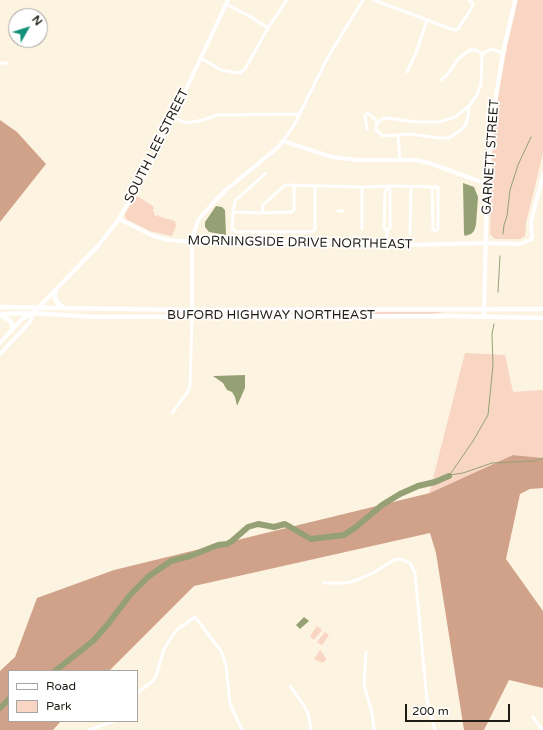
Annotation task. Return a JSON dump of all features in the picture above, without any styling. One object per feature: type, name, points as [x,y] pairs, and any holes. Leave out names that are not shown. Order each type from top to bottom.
[{"type":"main road","points":[[55,290],[55,298],[57,302],[65,308]]},
{"type":"main road","name":"BUFORD HIGHWAY NORTHEAST","points":[[0,307],[192,310],[484,308],[543,310]]},
{"type":"main road","name":"BUFORD HIGHWAY NORTHEAST","points":[[0,315],[33,313],[95,317],[192,316],[543,318]]},
{"type":"main road","points":[[0,315],[12,323],[12,331]]},
{"type":"street","points":[[201,58],[221,70],[240,73],[245,69],[268,28],[287,0]]},
{"type":"street","points":[[172,413],[190,386],[192,242],[199,219],[226,190],[277,148],[283,141],[293,127],[328,56],[363,0]]},
{"type":"street","points":[[374,0],[454,30],[458,29],[471,9],[473,4],[470,0]]},
{"type":"street","name":"GARNETT STREET","points":[[484,317],[487,184],[492,120],[503,53],[515,0]]},
{"type":"street","points":[[227,2],[268,28]]},
{"type":"street","name":"SOUTH LEE STREET","points":[[0,343],[22,319],[33,313],[98,246],[131,201],[149,167],[227,2]]},
{"type":"street","points":[[407,72],[416,53],[427,20]]},
{"type":"street","points":[[482,54],[491,49],[503,53]]},
{"type":"street","points":[[441,80],[446,76],[459,58],[466,52],[476,50],[482,54]]},
{"type":"street","points":[[469,106],[468,118],[464,126],[461,130],[449,138],[411,134],[384,136],[376,130],[376,125],[378,122],[382,119],[388,118],[417,122],[439,122],[455,117],[469,106],[477,95],[481,84],[482,54]]},
{"type":"street","points":[[0,63],[7,63]]},
{"type":"street","points":[[368,129],[365,116],[368,113],[378,122]]},
{"type":"street","points":[[173,117],[186,123],[203,120],[217,115],[299,114]]},
{"type":"street","points":[[398,135],[400,160]]},
{"type":"street","points":[[283,141],[332,157],[359,160],[416,160],[429,163],[487,184]]},
{"type":"street","points":[[266,173],[234,201],[232,229],[236,232],[311,232],[315,230],[316,186]]},
{"type":"street","name":"MORNINGSIDE DRIVE NORTHEAST","points":[[119,219],[153,236],[168,240],[192,242],[406,245],[520,244],[532,239],[532,222],[543,175]]},
{"type":"street","points":[[262,213],[263,205],[285,185],[438,187],[438,229],[435,231],[433,230],[432,187]]},
{"type":"street","points":[[233,212],[291,212],[294,210],[294,185]]},
{"type":"street","points":[[386,244],[387,231],[390,227],[390,191],[388,186]]},
{"type":"street","points":[[387,231],[384,228],[384,211],[385,192],[388,186]]},
{"type":"street","points":[[410,234],[411,186]]},
{"type":"street","points":[[362,187],[362,229]]},
{"type":"street","points":[[384,211],[390,210]]},
{"type":"street","points":[[338,211],[343,211]]},
{"type":"street","points":[[432,211],[438,211]]},
{"type":"street","name":"SOUTH LEE STREET","points":[[0,354],[30,322],[33,313]]},
{"type":"street","points":[[324,583],[348,583],[373,573],[394,560],[401,559],[410,564],[415,573],[427,700],[435,730]]},
{"type":"street","points":[[138,692],[156,676],[164,649],[173,635],[179,628],[195,617],[221,651],[226,664],[230,704],[242,730]]},
{"type":"street","points":[[366,652],[364,685],[372,712],[374,730]]},
{"type":"street","points":[[290,686],[305,707],[309,717],[311,730]]},
{"type":"street","points":[[533,716],[542,730]]},
{"type":"street","points":[[89,730],[112,722]]},
{"type":"green space","points":[[518,0],[543,0],[543,153],[526,223],[525,236],[520,239],[495,239],[490,234],[493,127],[507,47]]},
{"type":"green space","points":[[137,196],[154,207],[153,210],[155,216],[159,215],[159,217],[175,221],[176,226],[172,236],[150,231],[126,219],[125,214]]},
{"type":"green space","points":[[346,311],[441,312],[441,313],[336,314]]},
{"type":"green space","points":[[465,353],[505,355],[513,392],[543,390],[543,458],[513,455],[429,494]]},
{"type":"green space","points":[[317,626],[322,630],[314,640],[310,636]]},
{"type":"green space","points":[[325,632],[329,635],[322,645],[317,642]]},
{"type":"green space","points":[[320,650],[326,658],[326,660],[322,663],[314,659]]},
{"type":"shaded area","points":[[0,120],[17,132],[46,164],[0,222]]},
{"type":"shaded area","points":[[463,183],[474,187],[478,197],[476,225],[474,231],[465,236],[464,234]]},
{"type":"shaded area","points":[[216,206],[222,207],[225,210],[226,235],[209,232],[205,227],[205,222]]},
{"type":"shaded area","points":[[245,375],[245,388],[237,406],[232,392],[227,390],[223,383],[213,376]]},
{"type":"shaded area","points":[[513,455],[543,458],[543,488],[530,489],[520,494],[506,559],[543,611],[543,688],[509,680],[484,730],[464,730],[436,553],[430,533],[194,586],[110,670],[8,670],[8,722],[60,722],[53,730],[0,730],[0,671],[15,657],[37,598],[114,570],[430,493]]},
{"type":"shaded area","points":[[304,617],[309,621],[300,629],[296,625]]},
{"type":"waterway","points":[[503,234],[510,190],[518,165],[531,137]]},
{"type":"waterway","points":[[498,292],[500,256]]},
{"type":"waterway","points":[[449,476],[473,441],[488,415],[493,365],[492,334],[494,324]]},
{"type":"waterway","points":[[450,475],[463,473],[492,463],[535,461],[543,458]]},
{"type":"waterway","points":[[56,670],[93,641],[130,595],[149,576],[171,561],[190,556],[218,545],[227,544],[248,527],[258,524],[274,527],[285,524],[311,539],[344,535],[382,505],[400,494],[418,486],[435,482],[449,476]]},
{"type":"waterway","points":[[0,708],[8,700]]}]
